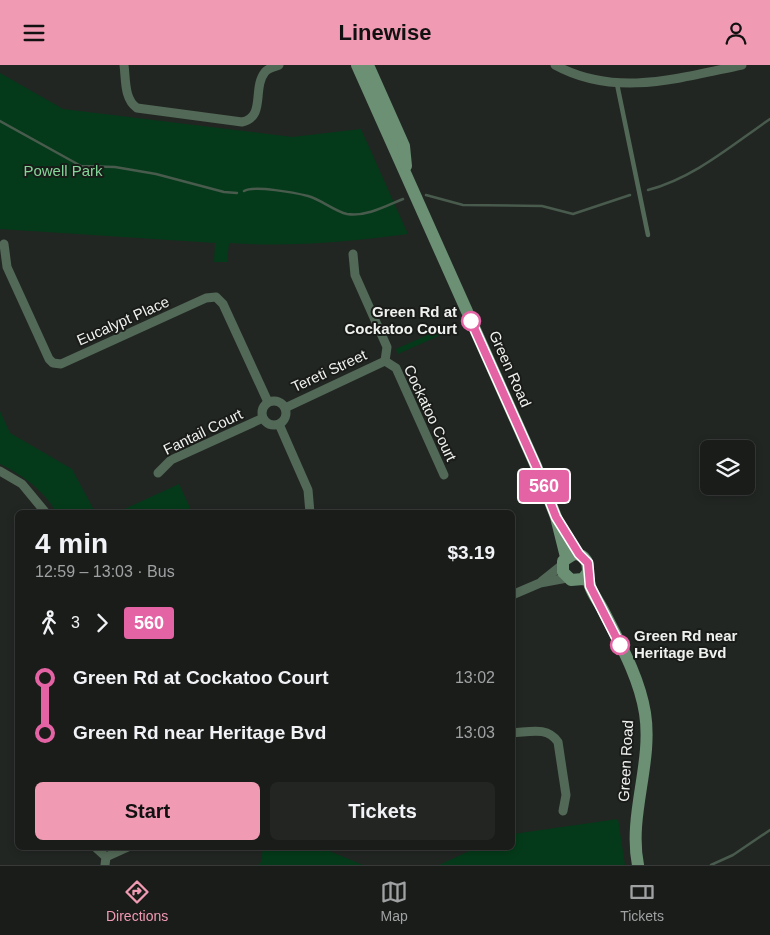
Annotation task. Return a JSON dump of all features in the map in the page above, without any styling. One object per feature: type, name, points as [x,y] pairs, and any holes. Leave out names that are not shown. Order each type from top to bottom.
[{"type":"street","points":[[124,65],[128,98],[137,109],[242,122],[250,120],[256,114],[264,68],[279,65]]},
{"type":"street","name":"Green Road","points":[[357,65],[536,466],[556,517],[579,554]]},
{"type":"street","name":"Green Road","points":[[368,65],[404,146],[408,181]]},
{"type":"street","points":[[554,65],[571,74],[617,84],[658,82],[742,65]]},
{"type":"street","name":"Eucalypt Place","points":[[4,243],[7,267],[49,359],[54,363],[61,364],[206,298],[216,297],[223,304],[268,402]]},
{"type":"street","name":"Cockatoo Court","points":[[353,254],[355,275],[387,347],[386,361],[396,368],[444,475]]},
{"type":"street","name":"Tereti Street","points":[[285,408],[386,361]]},
{"type":"street","points":[[276,401],[285,408],[286,416],[279,424],[269,424],[263,418],[263,407],[268,402],[276,401]]},
{"type":"street","name":"Fantail Court","points":[[158,473],[171,460],[263,418]]},
{"type":"street","points":[[279,424],[308,490],[310,510]]},
{"type":"street","points":[[0,471],[22,484],[44,510]]},
{"type":"street","name":"Green Road","points":[[556,517],[564,561]]},
{"type":"street","points":[[515,594],[540,583],[583,579],[588,573],[586,559],[579,554],[564,561],[540,583]]},
{"type":"street","points":[[564,561],[563,572],[571,579]]},
{"type":"street","name":"Green Road","points":[[588,573],[590,586],[631,669],[644,713],[643,780],[636,833],[638,865]]},
{"type":"street","name":"Green Road","points":[[571,579],[601,607]]},
{"type":"street","points":[[515,733],[544,731],[553,735],[558,742],[566,795],[563,811]]},
{"type":"street","points":[[97,850],[106,861],[123,850]]},
{"type":"lane","points":[[617,84],[648,235]]},
{"type":"green space","name":"Powell Park","points":[[0,73],[63,109],[292,137],[361,129],[408,234],[319,243],[229,243],[227,262],[214,262],[215,243],[0,229]]},
{"type":"green space","points":[[450,325],[452,330],[398,354],[396,349]]},
{"type":"green space","points":[[0,411],[10,433],[72,469],[94,510],[55,510],[46,497],[32,484],[0,464]]},
{"type":"green space","points":[[179,484],[191,510],[122,510]]},
{"type":"green space","points":[[618,819],[625,865],[439,865],[472,850],[515,850],[515,834]]},
{"type":"green space","points":[[263,850],[327,850],[363,865],[258,865],[261,862]]},
{"type":"waterway","points":[[648,190],[665,185],[697,169],[770,119]]},
{"type":"waterway","points":[[0,121],[81,166],[115,167],[156,174],[224,192],[237,193]]},
{"type":"waterway","points":[[244,191],[249,189],[265,189],[302,195],[313,198],[342,213],[354,215],[376,210],[403,199]]},
{"type":"waterway","points":[[426,195],[463,205],[542,206],[573,214],[630,195]]},
{"type":"waterway","points":[[711,865],[733,855],[770,830]]},
{"type":"bus line","name":"560","points":[[471,321],[536,466],[556,517],[579,554],[588,563],[590,586],[620,645]]},
{"type":"place","name":"Green Rd at Cockatoo Court","points":[[471,321]]},
{"type":"place","name":"Green Rd near Heritage Bvd","points":[[620,645]]}]
